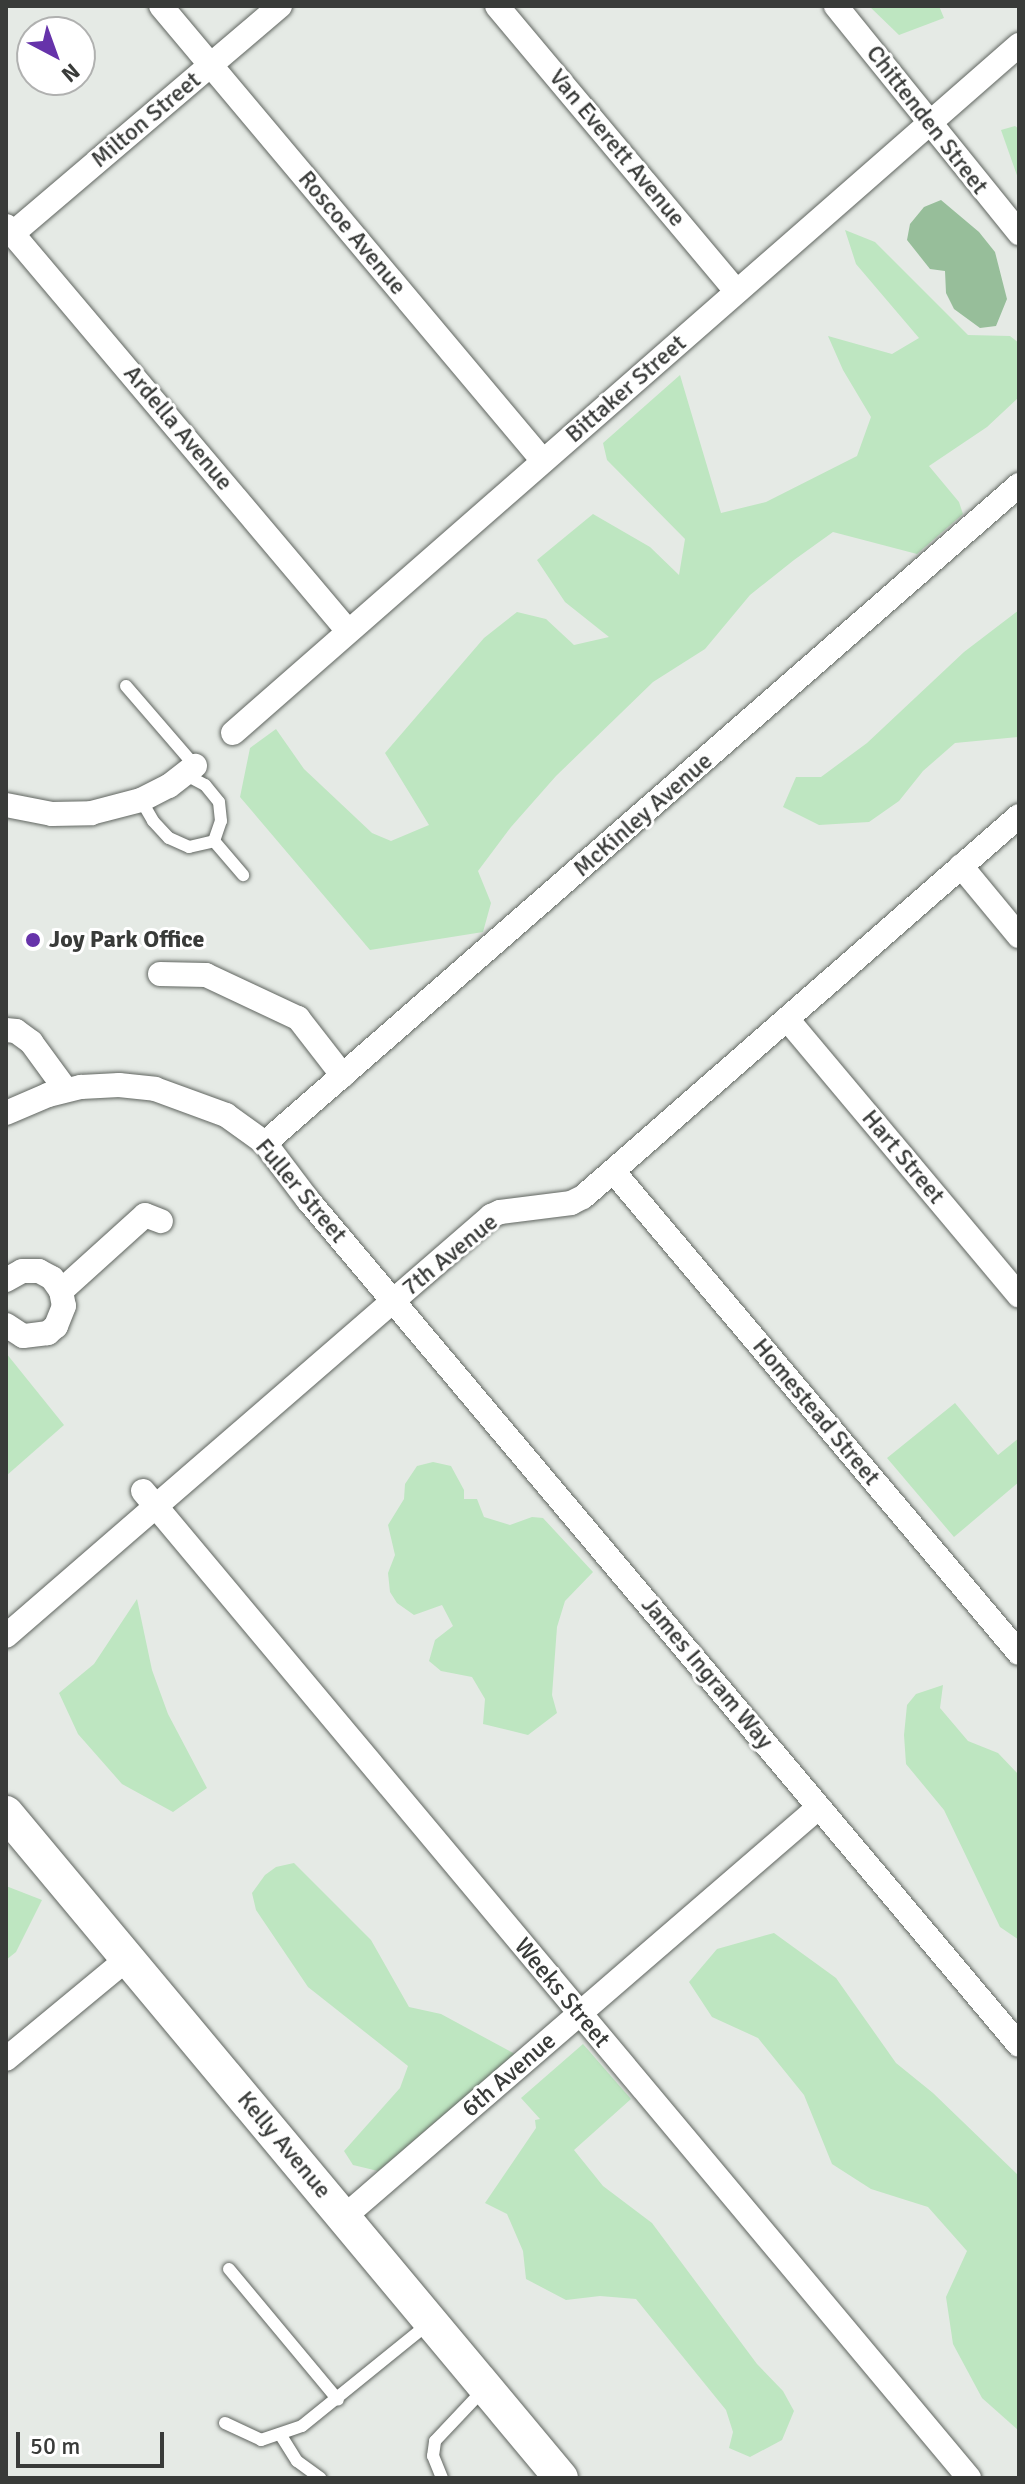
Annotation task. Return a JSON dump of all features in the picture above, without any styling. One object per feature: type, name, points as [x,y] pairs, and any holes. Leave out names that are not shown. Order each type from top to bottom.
[{"type":"main road","name":"Kelly Avenue","points":[[6,1813],[561,2478]]},
{"type":"street","name":"Roscoe Avenue","points":[[161,6],[543,461]]},
{"type":"street","name":"Milton Street","points":[[9,230],[280,6]]},
{"type":"street","name":"Van Everett Avenue","points":[[497,6],[736,291]]},
{"type":"street","name":"Chittenden Street","points":[[836,6],[1019,233]]},
{"type":"street","name":"Bittaker Street","points":[[233,733],[1019,45]]},
{"type":"street","name":"Ardella Avenue","points":[[9,230],[348,631]]},
{"type":"street","name":"McKinley Avenue","points":[[265,1143],[1019,485]]},
{"type":"street","points":[[6,805],[72,814],[141,800],[190,770]]},
{"type":"street","name":"7th Avenue","points":[[6,1636],[149,1500],[394,1302],[491,1216],[500,1212],[571,1203],[613,1171],[1019,816]]},
{"type":"street","points":[[961,866],[1019,936]]},
{"type":"street","points":[[160,974],[206,975],[298,1018],[343,1076]]},
{"type":"street","name":"Hart Street","points":[[787,1019],[1019,1295]]},
{"type":"street","points":[[6,1030],[16,1031],[31,1042],[66,1090]]},
{"type":"street","name":"Fuller Street","points":[[6,1113],[66,1090],[119,1085],[181,1096],[226,1115],[265,1143],[394,1302]]},
{"type":"street","name":"Homestead Street","points":[[613,1171],[1019,1653]]},
{"type":"street","points":[[61,1291],[145,1215],[161,1221]]},
{"type":"street","points":[[6,1280],[22,1271],[39,1271],[52,1278],[61,1291],[64,1306],[56,1326],[48,1333],[23,1336],[6,1325]]},
{"type":"street","name":"James Ingram Way","points":[[394,1302],[1019,2045]]},
{"type":"street","name":"Weeks Street","points":[[149,1500],[969,2478]]},
{"type":"street","name":"6th Avenue","points":[[344,2217],[819,1807]]},
{"type":"street","points":[[6,2059],[127,1959]]},
{"type":"lane","points":[[126,686],[190,770],[219,802],[221,821],[214,841]]},
{"type":"lane","points":[[141,800],[153,821],[169,838],[189,847],[214,841]]},
{"type":"lane","points":[[214,841],[243,875]]},
{"type":"lane","points":[[229,2269],[338,2400]]},
{"type":"lane","points":[[225,2423],[261,2440],[302,2426],[338,2400],[430,2322]]},
{"type":"lane","points":[[442,2478],[433,2456],[435,2441],[486,2388]]},
{"type":"lane","points":[[280,2434],[297,2461],[320,2478]]},
{"type":"shaded area","points":[[869,6],[939,6],[944,18],[899,35]]},
{"type":"shaded area","points":[[1015,126],[1019,129],[1019,181],[1001,130]]},
{"type":"shaded area","points":[[941,200],[979,232],[995,252],[1007,299],[996,326],[980,328],[954,309],[946,293],[945,271],[930,269],[907,240],[910,224],[924,207]]},
{"type":"shaded area","points":[[845,230],[875,242],[968,335],[1010,336],[1019,343],[1019,397],[987,427],[929,466],[959,502],[963,514],[917,554],[833,532],[794,560],[750,595],[705,649],[653,682],[556,776],[511,827],[478,871],[491,903],[483,932],[370,950],[240,797],[250,748],[276,729],[304,769],[372,833],[391,841],[429,825],[385,753],[484,638],[517,612],[546,619],[574,645],[609,637],[565,602],[537,560],[593,514],[650,547],[679,575],[685,539],[607,460],[603,443],[680,375],[721,513],[766,502],[857,456],[871,417],[843,370],[828,336],[892,354],[919,338],[856,264]]},
{"type":"shaded area","points":[[1019,610],[1019,737],[955,743],[923,771],[899,801],[869,822],[819,825],[783,807],[796,777],[821,777],[867,743],[964,652]]},
{"type":"shaded area","points":[[6,1353],[64,1425],[6,1476]]},
{"type":"shaded area","points":[[955,1403],[998,1455],[1019,1438],[1019,1482],[954,1537],[887,1458]]},
{"type":"shaded area","points":[[433,1462],[451,1466],[464,1490],[464,1499],[477,1499],[484,1517],[510,1525],[532,1517],[543,1518],[593,1572],[565,1601],[557,1627],[552,1695],[557,1713],[528,1735],[483,1724],[485,1699],[472,1677],[441,1671],[429,1661],[435,1640],[453,1626],[442,1605],[414,1615],[397,1603],[390,1592],[388,1573],[395,1555],[388,1525],[404,1499],[405,1484],[417,1466]]},
{"type":"shaded area","points":[[137,1599],[152,1670],[168,1714],[207,1788],[173,1812],[122,1784],[78,1734],[59,1693],[94,1664]]},
{"type":"shaded area","points":[[943,1685],[940,1708],[968,1741],[998,1753],[1019,1775],[1019,1940],[1000,1927],[944,1810],[906,1764],[904,1735],[907,1705],[916,1694]]},
{"type":"shaded area","points":[[294,1863],[371,1940],[409,2007],[441,2014],[515,2054],[378,2171],[353,2165],[344,2151],[400,2088],[408,2066],[308,1987],[256,1910],[252,1893],[265,1875],[276,1867]]},
{"type":"shaded area","points":[[6,1886],[42,1900],[16,1952],[6,1960]]},
{"type":"shaded area","points":[[774,1933],[836,1978],[896,2063],[933,2093],[1019,2176],[1019,2431],[982,2398],[953,2344],[946,2297],[967,2251],[928,2207],[871,2189],[832,2164],[804,2095],[758,2038],[712,2017],[689,1982],[717,1949]]},
{"type":"shaded area","points":[[583,2044],[631,2099],[574,2150],[603,2186],[652,2223],[757,2364],[783,2391],[794,2411],[782,2440],[750,2457],[729,2448],[733,2432],[726,2410],[636,2299],[600,2296],[566,2300],[526,2279],[523,2251],[507,2214],[485,2203],[536,2128],[535,2120],[540,2119],[521,2098]]},
{"type":"place","name":"Joy Park Office","points":[[33,940]]}]
